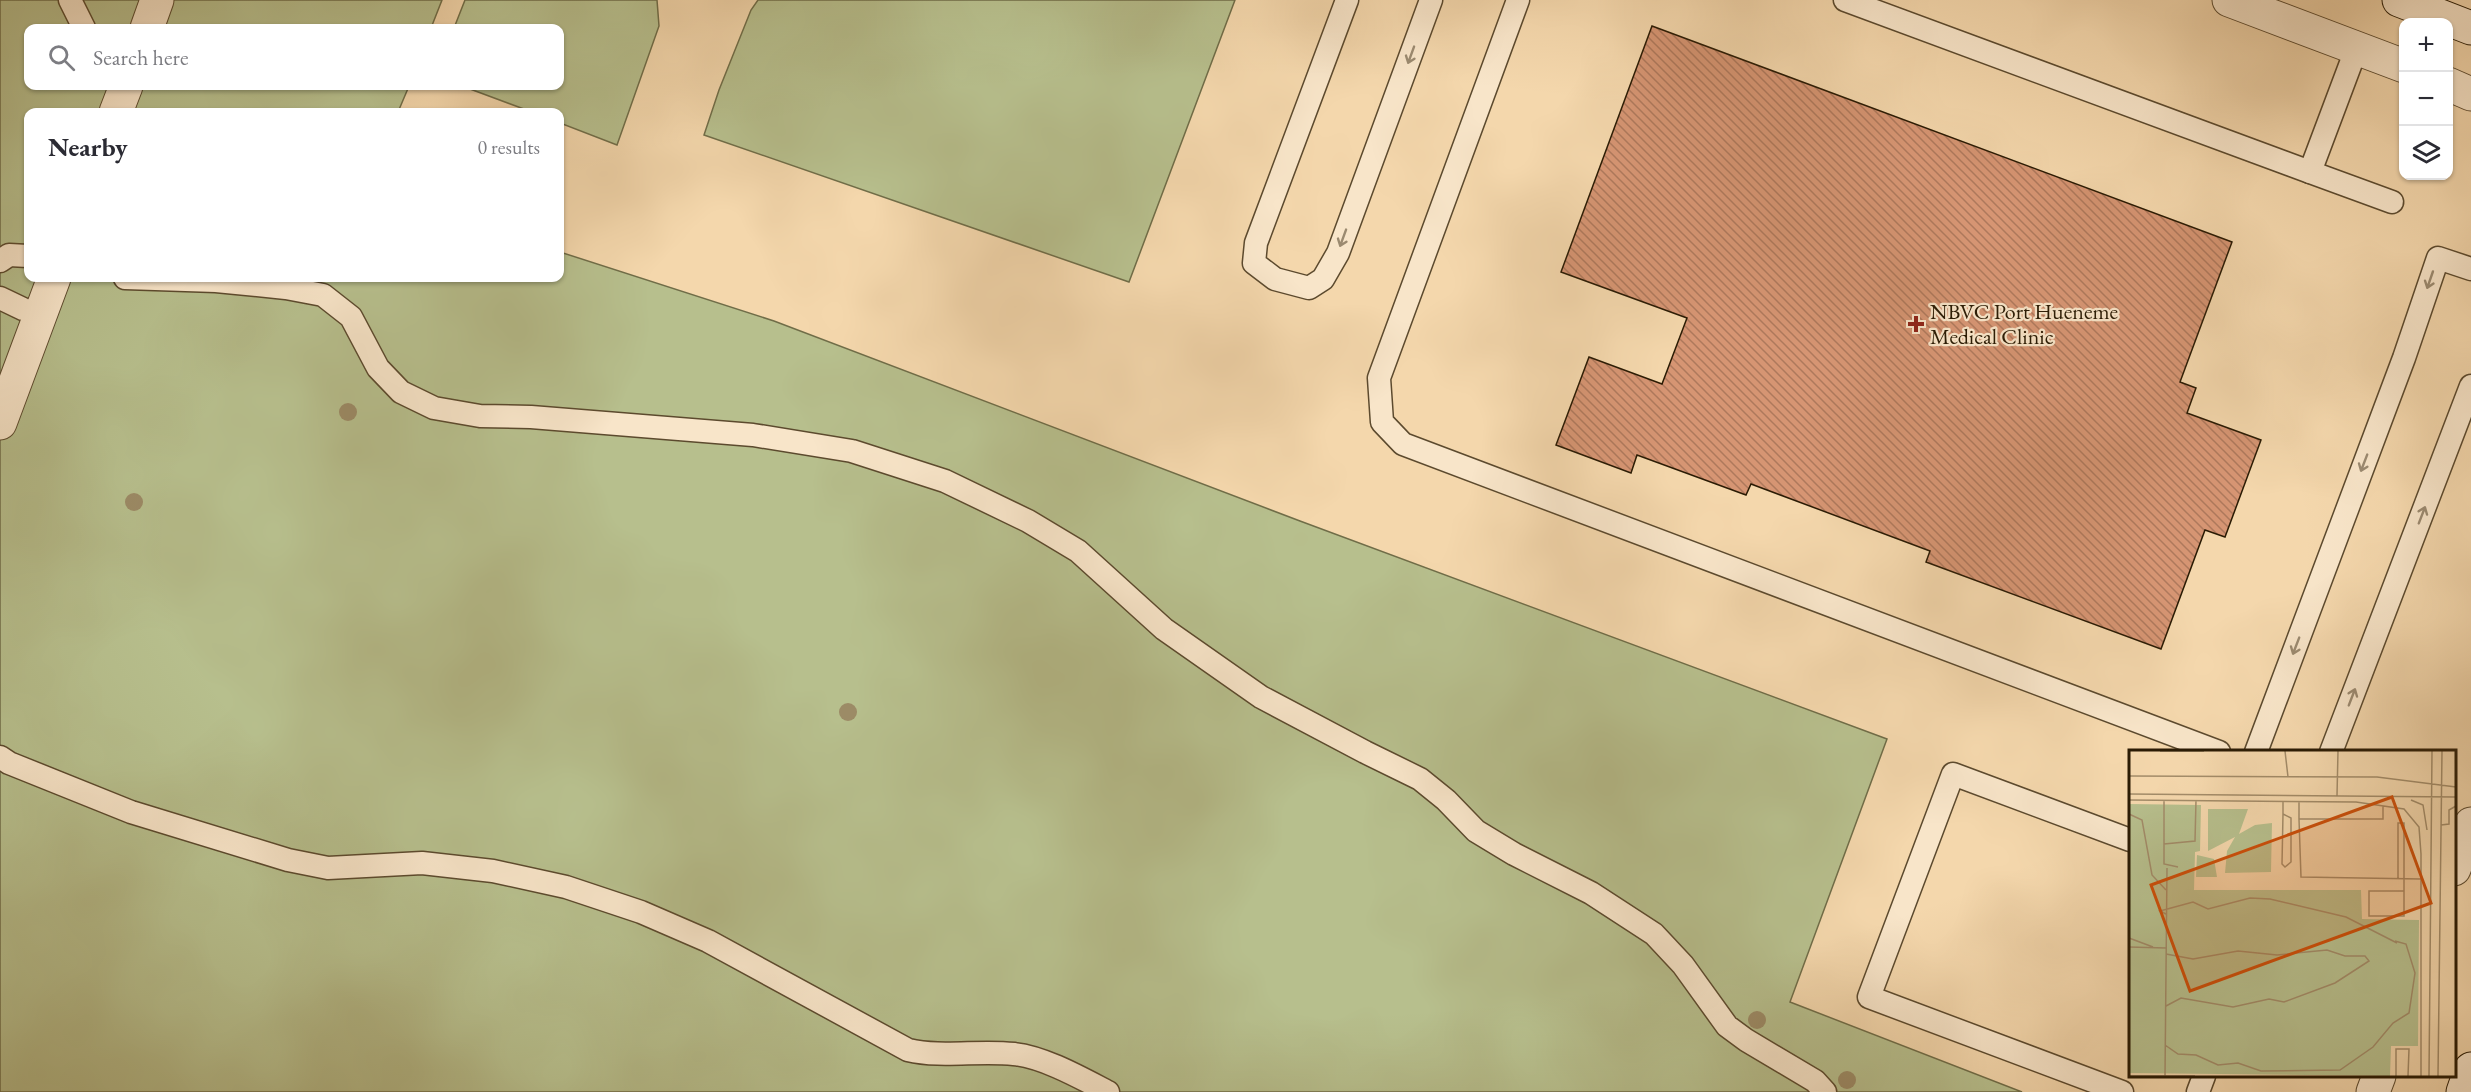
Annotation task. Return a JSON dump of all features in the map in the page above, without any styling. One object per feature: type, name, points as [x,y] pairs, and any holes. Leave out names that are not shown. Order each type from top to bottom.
[{"type":"street","points":[[148,24],[157,0]]},
{"type":"street","points":[[2229,0],[2399,64]]},
{"type":"street","points":[[2399,0],[2471,27]]},
{"type":"street","points":[[2453,86],[2471,93]]},
{"type":"street","points":[[0,423],[53,282]]},
{"type":"street","points":[[2463,1092],[2471,1069]]},
{"type":"street","points":[[2373,1092],[2379,1077]]},
{"type":"lane","points":[[70,0],[82,24]]},
{"type":"lane","points":[[1347,0],[1256,243],[1254,262],[1275,279],[1309,288],[1323,279],[1338,253],[1431,0]]},
{"type":"lane","points":[[1518,0],[1379,378],[1382,422],[1403,444],[2214,750]]},
{"type":"lane","points":[[1845,0],[2392,202]]},
{"type":"lane","points":[[2310,172],[2357,47]]},
{"type":"lane","points":[[0,261],[9,255],[24,256]]},
{"type":"lane","points":[[2257,750],[2404,358],[2438,258],[2471,269]]},
{"type":"lane","points":[[209,282],[251,284],[323,295],[351,317],[378,368],[401,392],[434,408],[480,416],[531,417],[753,435],[852,451],[945,481],[1028,521],[1078,551],[1164,629],[1261,697],[1420,778],[1446,800],[1476,831],[1514,854],[1591,893],[1654,934],[1683,965],[1727,1026],[1746,1040],[1815,1081],[1825,1092]]},
{"type":"lane","points":[[0,298],[23,309],[41,314]]},
{"type":"lane","points":[[2332,750],[2471,386]]},
{"type":"lane","points":[[4,760],[131,812],[288,860],[328,868],[422,862],[493,871],[566,887],[641,912],[708,941],[908,1050],[925,1054],[1016,1054],[1064,1069],[1108,1092]]},
{"type":"lane","points":[[2122,1092],[1869,997],[1953,774],[2129,840]]},
{"type":"lane","points":[[2198,1092],[2204,1077]]},
{"type":"green space","points":[[0,0],[442,0],[433,24],[24,24],[24,90],[407,90],[400,108],[24,108],[24,282],[564,282],[564,253],[774,321],[1300,521],[1887,739],[1790,1002],[2022,1092],[0,1092]]},
{"type":"green space","points":[[465,0],[657,0],[659,26],[617,145],[564,125],[564,108],[521,108],[473,90],[564,90],[564,24],[456,24]]},
{"type":"green space","points":[[758,0],[1235,0],[1129,282],[704,135],[751,10]]},
{"type":"building","points":[[1652,26],[2232,242],[2180,382],[2196,388],[2187,413],[2261,440],[2225,537],[2205,530],[2161,649],[1926,562],[1930,551],[1751,484],[1746,495],[1637,455],[1631,473],[1556,445],[1589,357],[1662,384],[1687,318],[1561,272]]},
{"type":"place","name":"NBVC Port Hueneme Medical Clinic","points":[[1916,324]]}]
